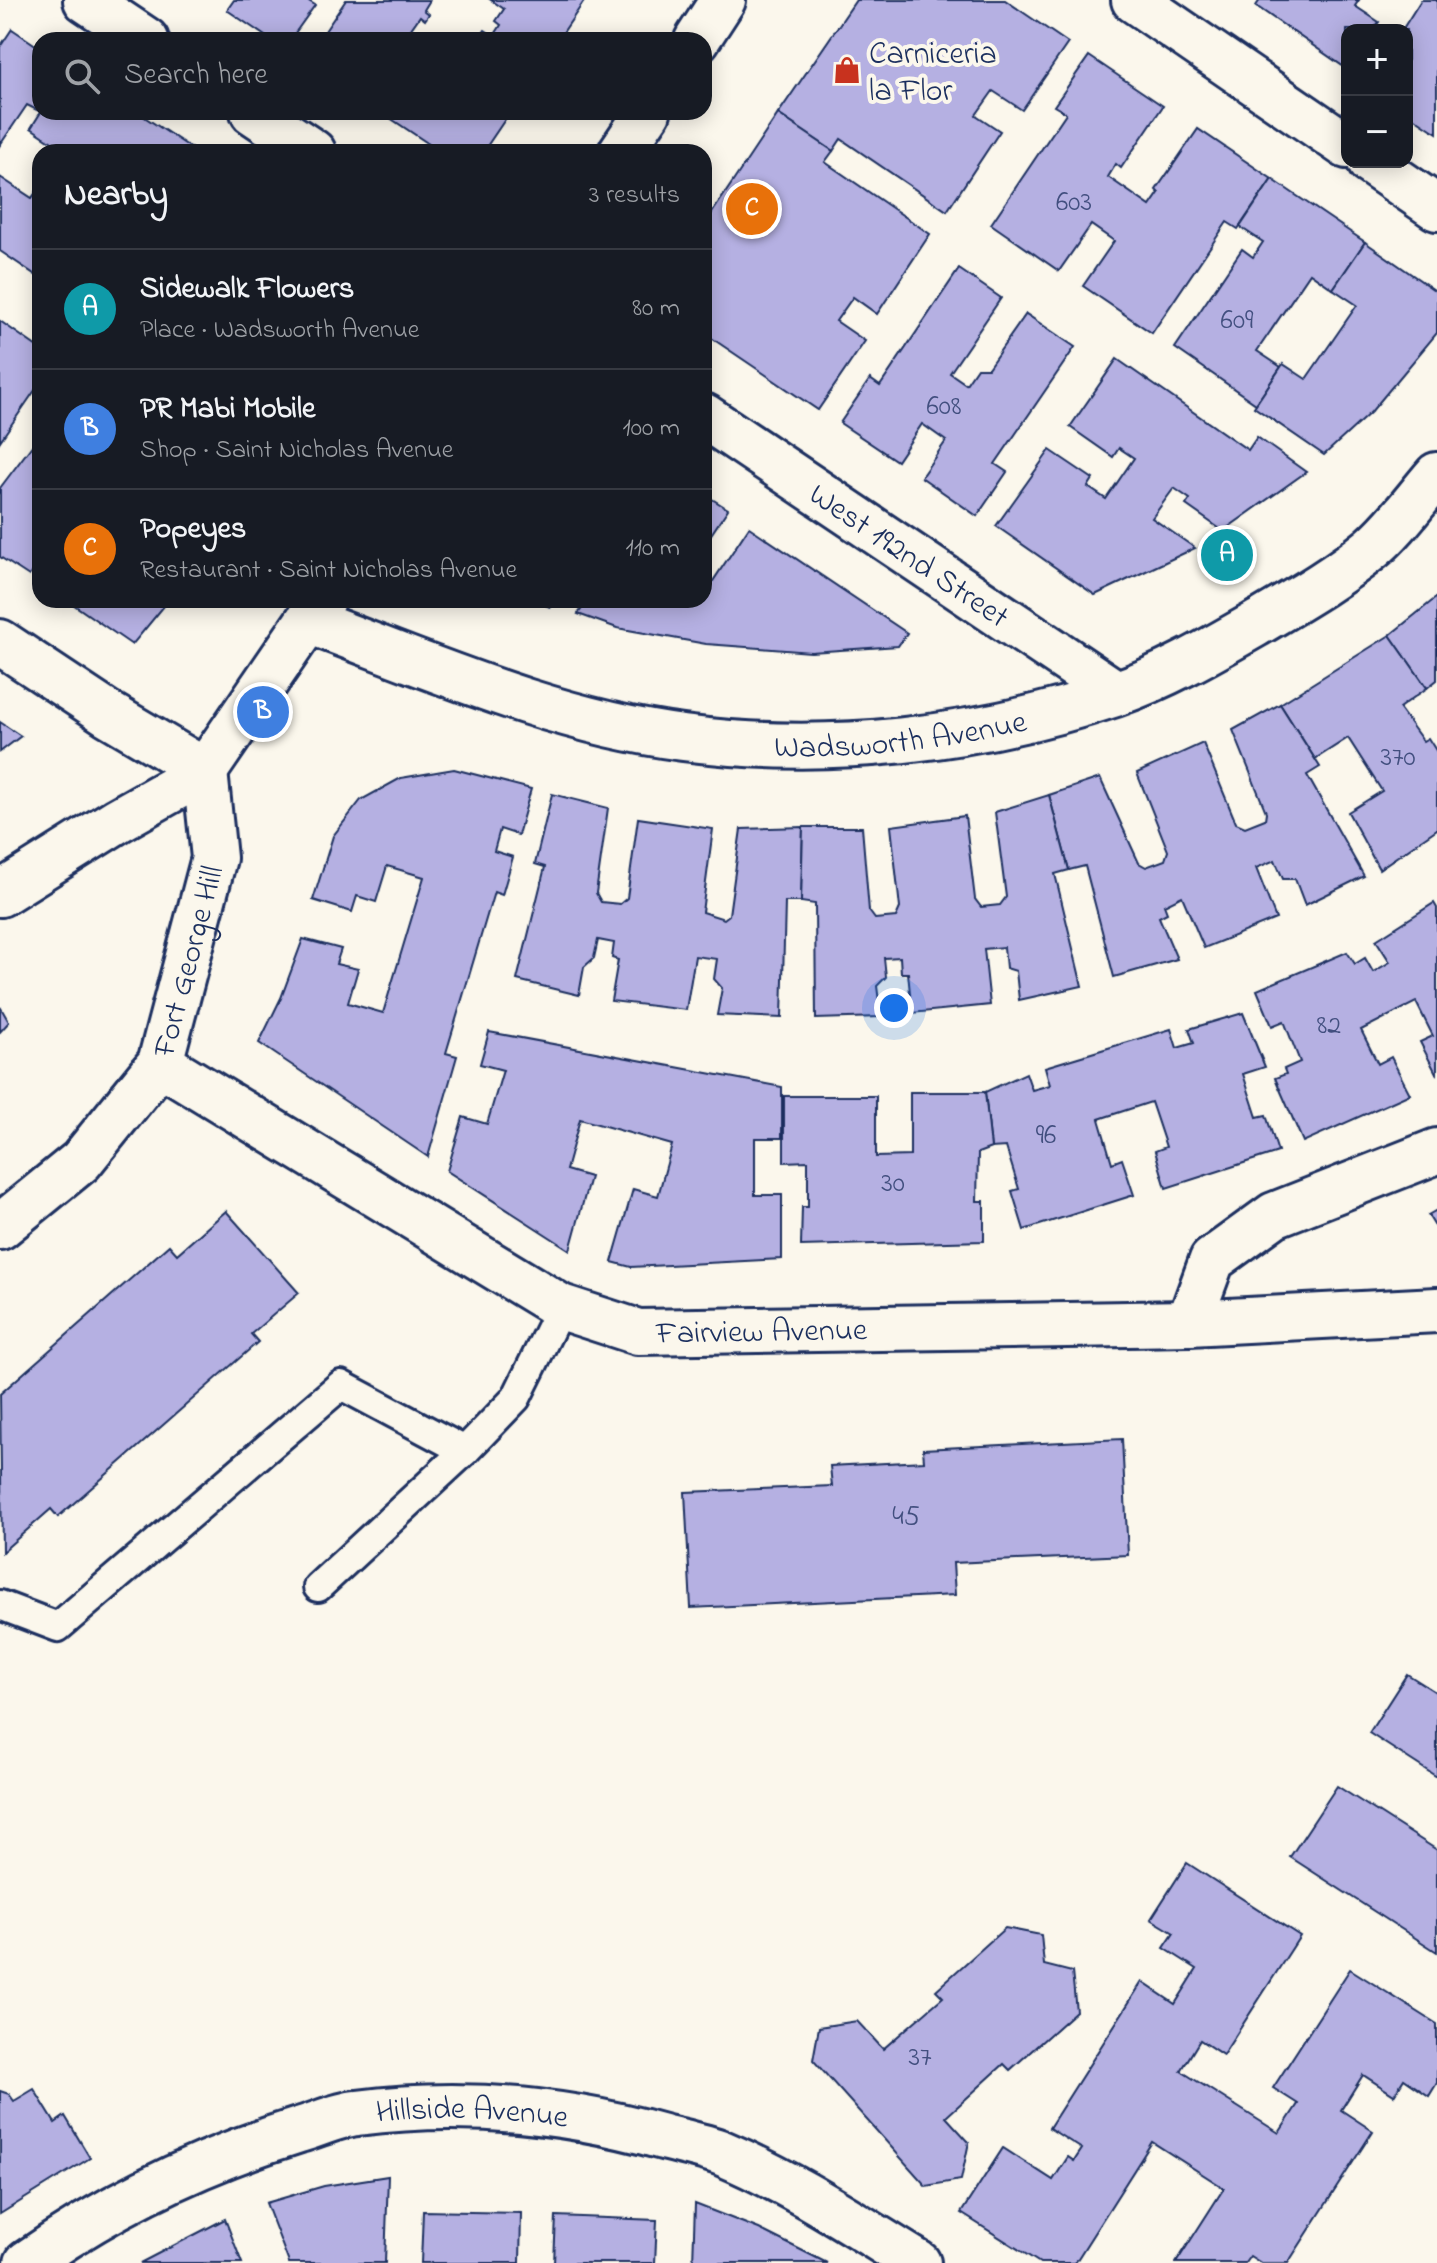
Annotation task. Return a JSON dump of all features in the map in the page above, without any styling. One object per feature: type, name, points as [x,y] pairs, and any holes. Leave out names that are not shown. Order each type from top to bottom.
[{"type":"street","points":[[86,0],[134,32]]},
{"type":"street","points":[[702,32],[723,0]]},
{"type":"street","points":[[1134,0],[1341,142]]},
{"type":"street","points":[[265,120],[301,144]]},
{"type":"street","points":[[626,144],[643,120]]},
{"type":"street","points":[[1379,168],[1437,208]]},
{"type":"street","name":"West 192nd Street","points":[[712,421],[1116,693]]},
{"type":"street","name":"Wadsworth Avenue","points":[[315,610],[509,694],[584,718],[682,738],[776,746],[880,744],[994,726],[1116,693],[1202,655],[1308,594],[1373,548],[1437,475]]},
{"type":"street","points":[[0,894],[118,820],[205,771],[315,610]]},
{"type":"street","points":[[0,642],[107,713],[205,771]]},
{"type":"street","name":"Fort George Hill","points":[[0,1227],[81,1161],[160,1063],[214,858],[205,771]]},
{"type":"street","name":"Fairview Avenue","points":[[160,1063],[561,1307],[638,1332],[1189,1323],[1437,1310]]},
{"type":"street","points":[[1189,1323],[1212,1260],[1274,1215],[1437,1151]]},
{"type":"street","name":"Hillside Avenue","points":[[27,2263],[65,2236],[169,2180],[266,2141],[354,2113],[454,2108],[528,2110],[613,2123],[720,2153],[813,2198],[918,2263]]},
{"type":"lane","points":[[318,1587],[465,1451],[516,1398],[561,1307]]},
{"type":"lane","points":[[0,1605],[58,1627],[341,1385],[465,1451]]},
{"type":"building","points":[[234,0],[307,0],[315,5],[296,32],[259,32],[227,10]]},
{"type":"building","points":[[346,0],[430,0],[424,10],[429,14],[425,20],[420,16],[409,32],[324,32]]},
{"type":"building","points":[[491,0],[585,0],[563,32],[497,32],[501,25],[496,21],[504,9]]},
{"type":"building","points":[[856,0],[1005,0],[1068,43],[1022,110],[993,91],[976,115],[1000,131],[947,211],[841,139],[833,151],[778,114]]},
{"type":"building","points":[[1260,0],[1359,0],[1355,6],[1379,22],[1341,24],[1341,65],[1256,6]]},
{"type":"building","points":[[1421,0],[1437,0],[1437,133],[1413,117],[1413,24],[1406,24]]},
{"type":"building","points":[[12,29],[32,43],[32,108],[27,105],[0,145],[0,47]]},
{"type":"building","points":[[1089,56],[1163,106],[1121,168],[1116,164],[1108,177],[1150,206],[1159,193],[1156,190],[1198,129],[1272,179],[1238,229],[1227,222],[1152,333],[1083,286],[1114,241],[1091,225],[1059,271],[991,224],[1066,113],[1054,106]]},
{"type":"building","points":[[778,114],[833,151],[825,162],[930,234],[877,314],[853,297],[836,321],[865,341],[818,410],[712,338],[712,213]]},
{"type":"building","points":[[36,120],[149,120],[185,144],[55,144],[31,128]]},
{"type":"building","points":[[393,120],[505,120],[488,144],[429,144]]},
{"type":"building","points":[[0,177],[32,198],[32,273],[0,251]]},
{"type":"building","points":[[1272,179],[1365,242],[1333,289],[1310,273],[1257,351],[1281,367],[1256,404],[1175,348],[1242,249],[1253,257],[1263,242],[1240,227]]},
{"type":"building","points":[[1365,242],[1437,292],[1437,333],[1371,412],[1324,455],[1254,407],[1283,364],[1306,379],[1357,305],[1333,289]]},
{"type":"building","points":[[959,269],[1001,298],[950,373],[966,384],[977,368],[988,368],[1026,314],[1075,347],[995,464],[1007,472],[977,516],[921,477],[946,441],[922,424],[897,461],[840,423],[870,379],[880,386]]},
{"type":"building","points":[[0,321],[32,343],[32,395],[0,441]]},
{"type":"building","points":[[1117,359],[1248,450],[1257,437],[1306,472],[1223,531],[1186,505],[1190,499],[1174,488],[1152,518],[1195,548],[1095,595],[996,526],[1050,450],[1093,479],[1088,487],[1106,499],[1134,458],[1119,448],[1113,457],[1070,427]]},
{"type":"building","points":[[32,446],[32,572],[29,576],[0,557],[0,488]]},
{"type":"building","points":[[712,499],[728,509],[712,533]]},
{"type":"building","points":[[749,527],[907,633],[898,646],[811,652],[706,644],[617,628],[578,614],[582,608],[712,608],[712,582]]},
{"type":"building","points":[[1437,597],[1437,680],[1427,688],[1390,635]]},
{"type":"building","points":[[79,608],[162,608],[132,645]]},
{"type":"building","points":[[1390,635],[1427,688],[1399,708],[1423,741],[1428,738],[1437,752],[1437,829],[1379,869],[1348,812],[1382,791],[1348,738],[1315,759],[1280,704]]},
{"type":"building","points":[[1280,704],[1320,767],[1307,775],[1364,876],[1305,905],[1295,879],[1283,879],[1275,860],[1256,868],[1276,919],[1204,948],[1182,896],[1164,905],[1167,913],[1159,917],[1177,959],[1114,977],[1085,866],[1069,870],[1049,795],[1100,778],[1139,863],[1146,867],[1165,860],[1168,851],[1137,773],[1203,743],[1236,823],[1245,827],[1265,819],[1266,812],[1233,730]]},
{"type":"building","points":[[0,722],[21,736],[0,752]]},
{"type":"building","points":[[454,769],[531,789],[518,835],[500,829],[494,851],[513,857],[502,895],[494,892],[446,1053],[457,1056],[428,1157],[259,1043],[281,998],[303,939],[341,949],[336,964],[358,969],[348,1003],[383,1013],[424,877],[387,866],[376,902],[357,896],[352,912],[313,900],[333,836],[361,800],[401,778]]},
{"type":"building","points":[[552,794],[608,808],[596,893],[601,902],[620,904],[627,898],[638,818],[713,829],[702,912],[724,919],[729,915],[741,829],[803,827],[801,902],[785,902],[782,1018],[717,1015],[722,988],[714,979],[717,959],[695,956],[686,1010],[611,1001],[618,960],[612,958],[614,943],[598,940],[594,958],[584,967],[579,995],[517,980],[545,867],[535,864]]},
{"type":"building","points":[[1049,795],[1069,870],[1055,874],[1082,986],[1019,1000],[1016,971],[1006,968],[1004,947],[984,949],[990,1005],[912,1013],[908,973],[901,973],[900,957],[884,958],[886,977],[877,986],[881,1017],[816,1019],[815,904],[801,902],[803,827],[862,827],[869,911],[875,919],[896,917],[900,908],[891,826],[965,816],[975,899],[981,907],[1000,905],[1006,897],[995,812]]},
{"type":"building","points":[[1434,903],[1437,908],[1437,1075],[1420,1042],[1433,1036],[1416,1002],[1361,1030],[1378,1064],[1391,1057],[1410,1094],[1303,1142],[1275,1078],[1286,1074],[1284,1069],[1300,1062],[1284,1021],[1272,1026],[1257,990],[1347,952],[1355,964],[1365,958],[1373,972],[1390,962],[1376,940]]},
{"type":"building","points":[[0,1009],[9,1022],[0,1032]]},
{"type":"building","points":[[1243,1013],[1265,1067],[1243,1074],[1257,1117],[1266,1115],[1278,1152],[1166,1188],[1155,1151],[1166,1147],[1151,1102],[1099,1119],[1112,1163],[1122,1159],[1134,1195],[1024,1230],[1012,1191],[1019,1189],[1006,1147],[991,1148],[985,1092],[1026,1073],[1032,1090],[1050,1085],[1045,1067],[1171,1029],[1177,1048],[1194,1043],[1189,1029]]},
{"type":"building","points":[[489,1032],[782,1087],[782,1138],[755,1138],[755,1195],[782,1195],[782,1259],[631,1267],[612,1262],[633,1189],[658,1196],[672,1145],[580,1119],[566,1170],[590,1177],[570,1250],[447,1171],[463,1117],[487,1124],[503,1070],[480,1064]]},
{"type":"building","points":[[910,1092],[985,1092],[991,1148],[978,1153],[977,1201],[984,1201],[984,1241],[801,1246],[802,1207],[808,1207],[808,1161],[784,1162],[784,1096],[876,1096],[876,1157],[910,1156]]},
{"type":"building","points":[[1437,1210],[1437,1228],[1436,1228],[1428,1215]]},
{"type":"building","points":[[226,1211],[299,1293],[251,1334],[258,1342],[58,1517],[51,1509],[2,1552],[0,1394],[169,1245],[177,1254]]},
{"type":"building","points":[[1122,1439],[1128,1555],[953,1563],[955,1595],[691,1608],[685,1492],[832,1486],[830,1466],[924,1461],[923,1449]]},
{"type":"building","points":[[1407,1674],[1437,1693],[1437,1777],[1369,1733]]},
{"type":"building","points":[[1337,1786],[1437,1850],[1437,1952],[1290,1857]]},
{"type":"building","points":[[1187,1863],[1300,1936],[1223,2055],[1200,2040],[1181,2071],[1279,2133],[1298,2104],[1273,2088],[1350,1969],[1437,2024],[1437,2083],[1429,2096],[1404,2079],[1394,2095],[1363,2075],[1341,2110],[1373,2131],[1288,2263],[1261,2263],[1250,2256],[1245,2263],[1176,2263],[1224,2188],[1152,2142],[1075,2263],[1040,2263],[961,2213],[1003,2148],[1053,2180],[1068,2157],[1074,2161],[1082,2149],[1049,2128],[1142,1982],[1175,2004],[1197,1969],[1164,1948],[1174,1933],[1151,1919]]},
{"type":"building","points":[[1005,1928],[1041,1935],[1044,1965],[1072,1972],[1076,2011],[1010,2070],[1004,2064],[946,2117],[969,2142],[961,2180],[926,2186],[813,2060],[819,2027],[857,2021],[883,2049],[943,1997],[936,1990]]},
{"type":"building","points":[[34,2089],[55,2123],[65,2116],[90,2158],[0,2214],[0,2091],[9,2094],[14,2101]]},
{"type":"building","points":[[388,2176],[385,2263],[289,2263],[266,2203],[324,2186]]},
{"type":"building","points":[[695,2204],[759,2229],[827,2263],[693,2263]]},
{"type":"building","points":[[423,2211],[521,2213],[520,2263],[421,2263]]},
{"type":"building","points":[[556,2216],[657,2220],[655,2263],[554,2263]]},
{"type":"building","points":[[225,2219],[242,2263],[140,2263]]},
{"type":"place","name":"Carniceria la Flor","points":[[847,70]]},
{"type":"place","name":"Popeyes","points":[[752,209]]},
{"type":"place","name":"Sidewalk Flowers","points":[[1227,555]]},
{"type":"place","name":"PR Mabi Mobile","points":[[263,712]]}]
